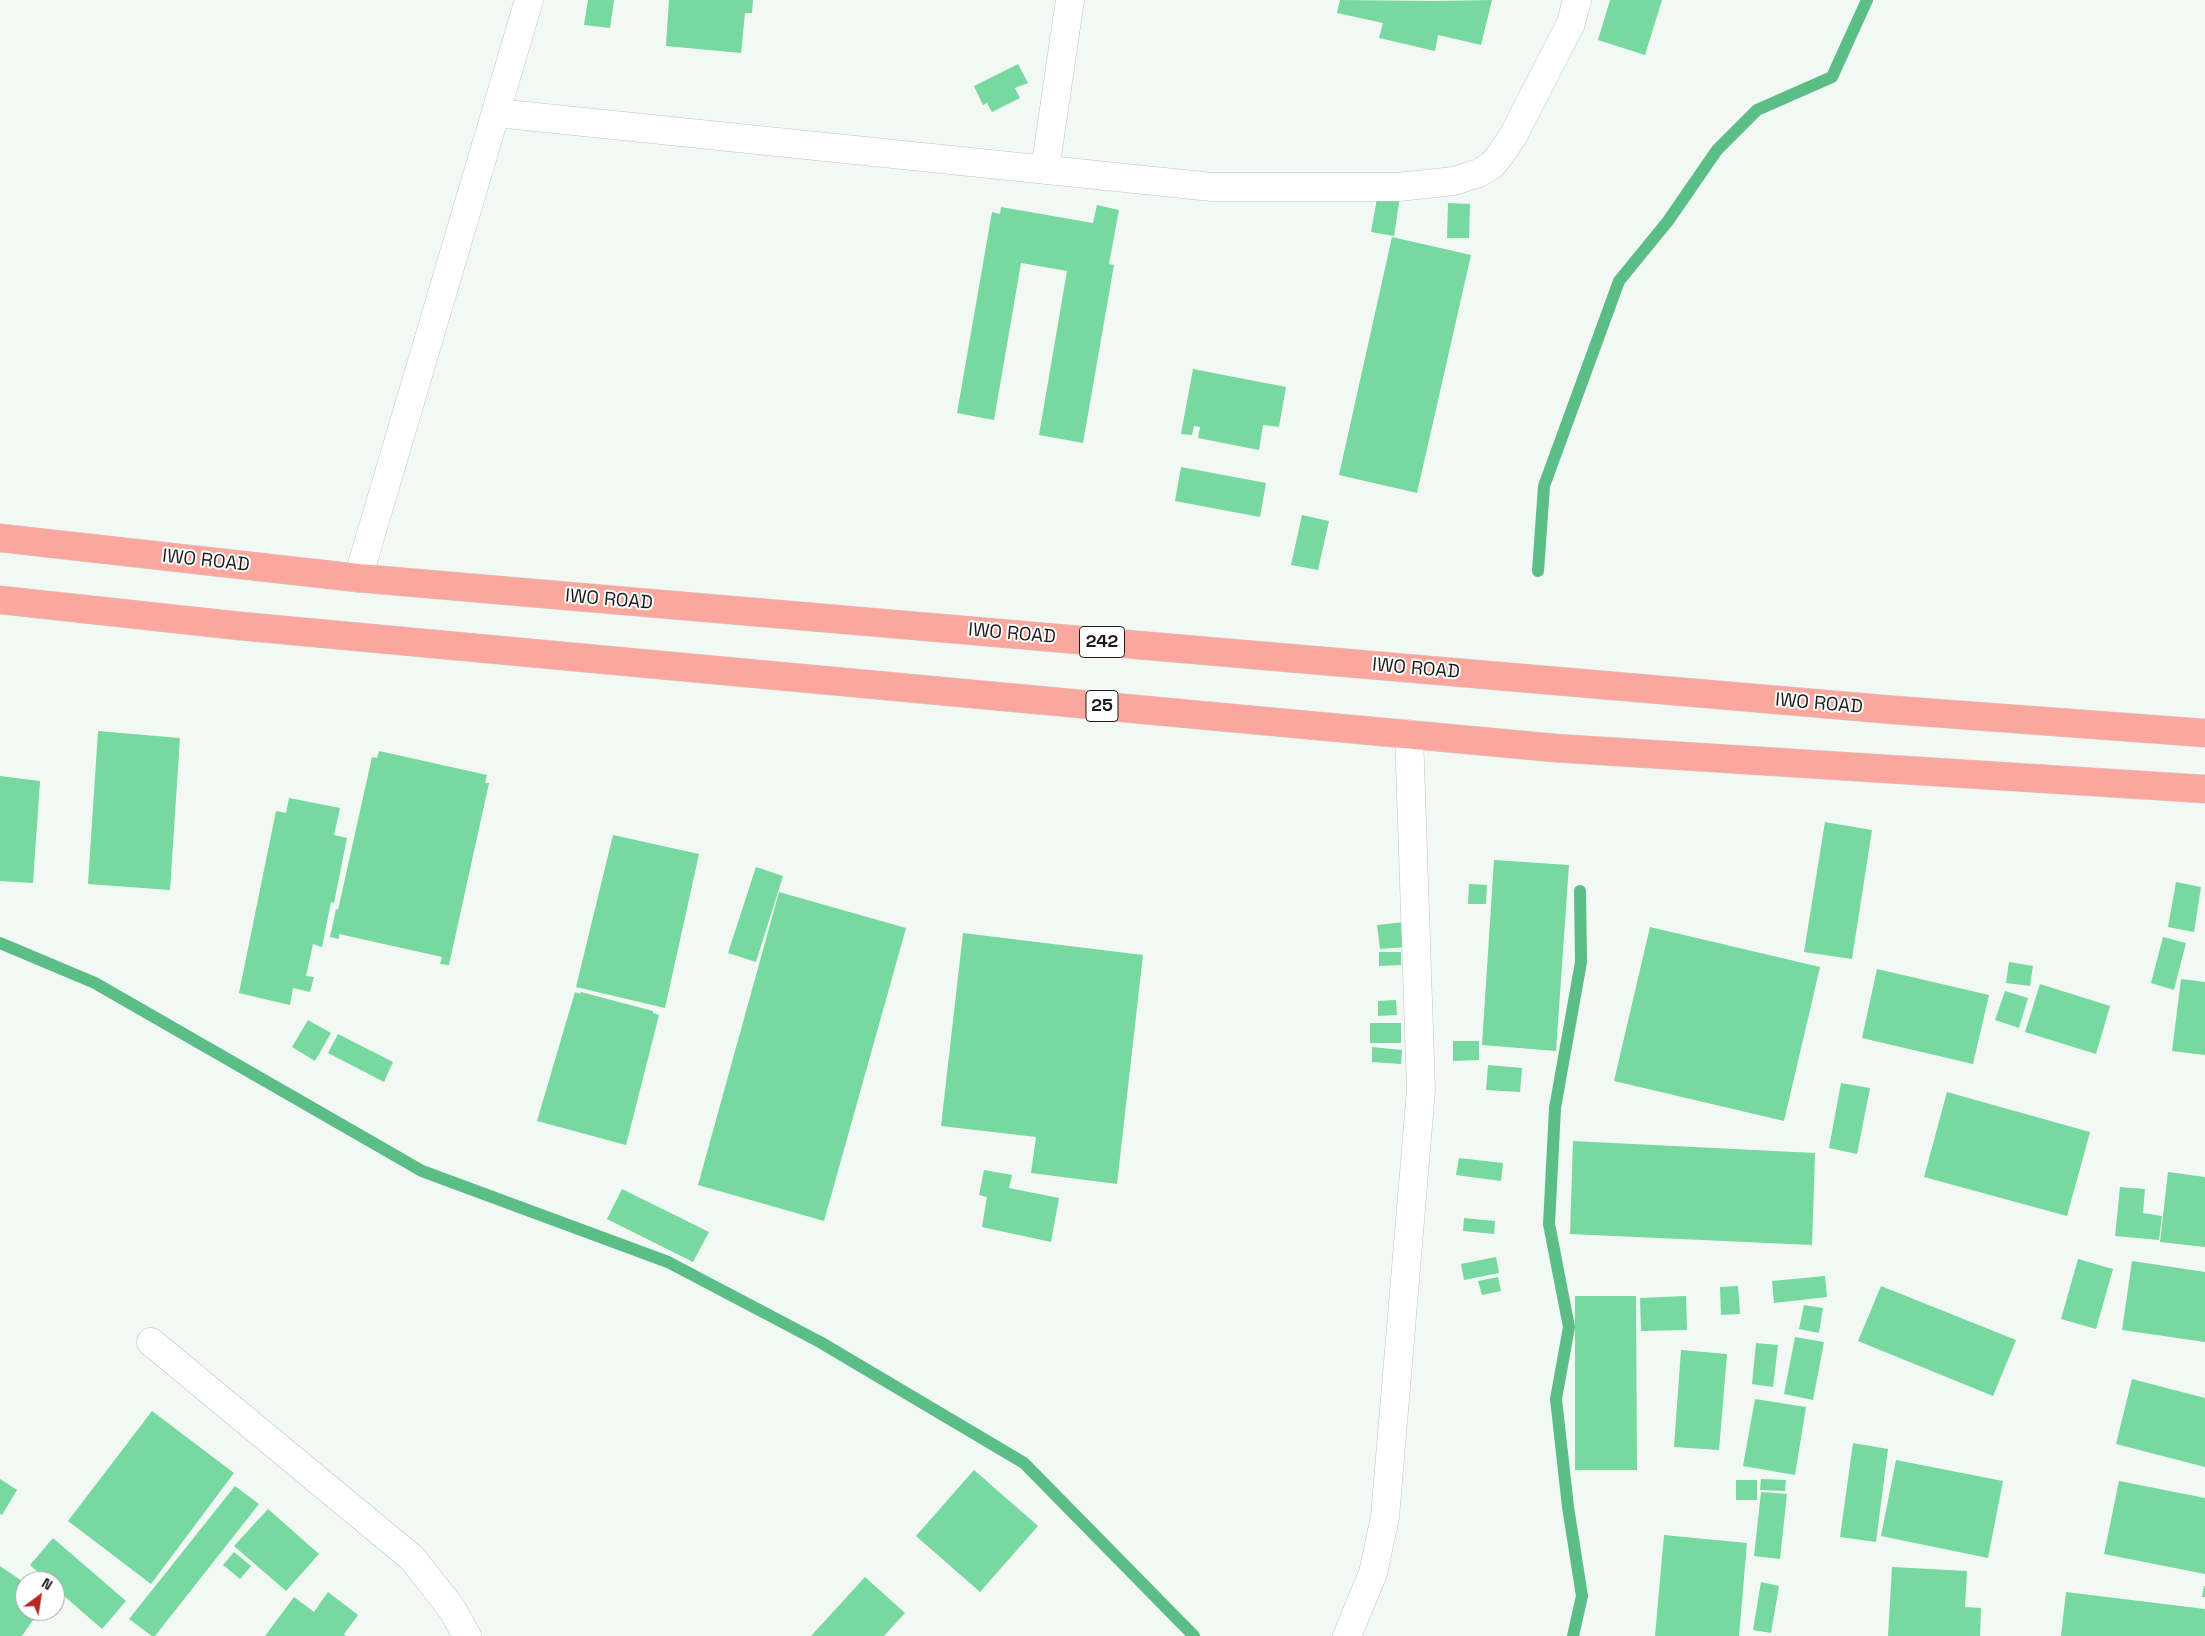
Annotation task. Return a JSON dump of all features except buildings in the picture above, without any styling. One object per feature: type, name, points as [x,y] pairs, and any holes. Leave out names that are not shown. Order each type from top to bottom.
[{"type":"main road","name":"IWO ROAD","points":[[0,538],[358,578],[1894,710],[2205,733]]},
{"type":"main road","name":"25","points":[[0,600],[269,628],[1555,748],[2205,789]]},
{"type":"street","points":[[358,578],[529,0]]},
{"type":"street","points":[[1045,170],[1070,0]]},
{"type":"street","points":[[496,113],[1212,187],[1378,187],[1454,181],[1479,173],[1492,166],[1501,154],[1513,136],[1571,23],[1577,0]]},
{"type":"street","points":[[1349,1633],[1373,1573],[1385,1516],[1421,1090],[1409,734]]},
{"type":"street","points":[[151,1342],[412,1558],[452,1609],[467,1636]]},
{"type":"waterway","points":[[1538,571],[1544,486],[1619,281],[1668,221],[1717,150],[1757,110],[1832,77],[1867,0]]},
{"type":"waterway","points":[[1573,1636],[1582,1596],[1568,1507],[1556,1399],[1569,1327],[1549,1224],[1555,1108],[1581,962],[1580,891]]},
{"type":"waterway","points":[[0,943],[95,983],[422,1171],[668,1262],[820,1342],[1024,1463],[1194,1636]]}]
